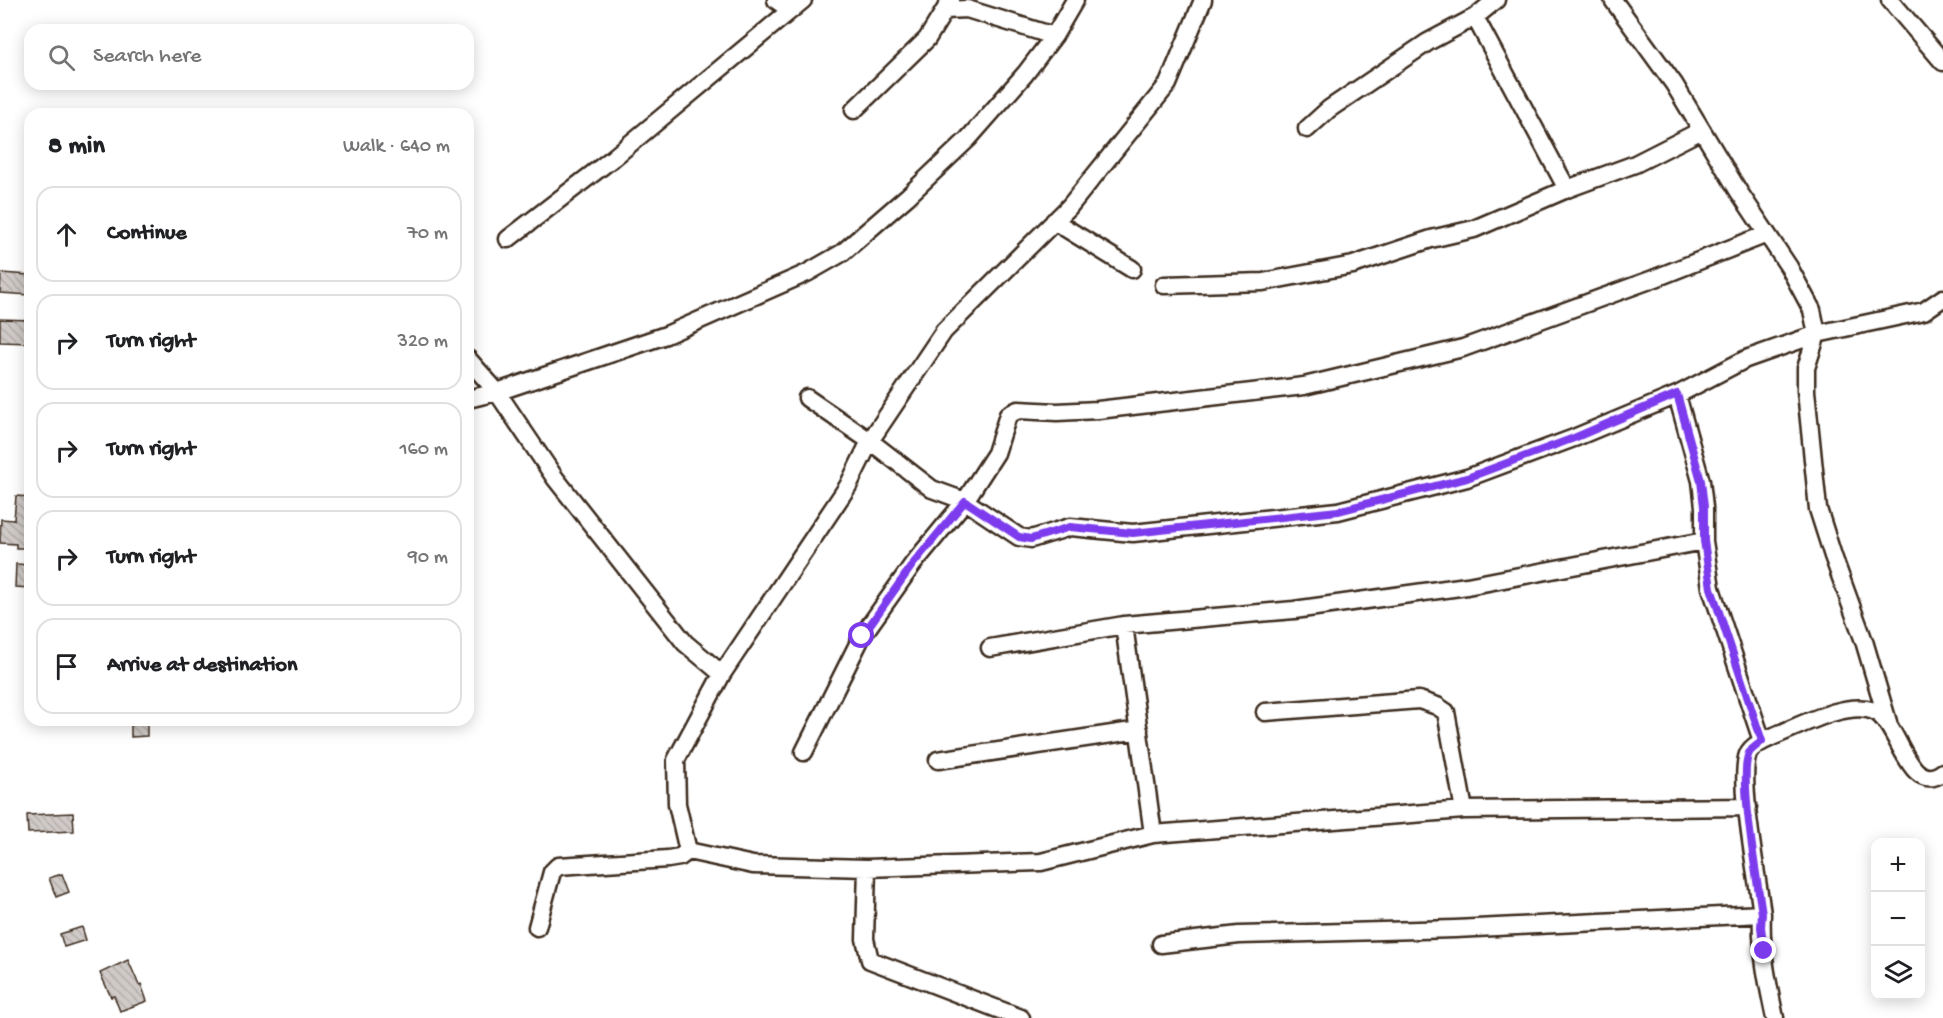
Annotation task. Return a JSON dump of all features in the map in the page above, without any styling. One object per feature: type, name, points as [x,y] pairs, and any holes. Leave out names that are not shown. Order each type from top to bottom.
[{"type":"street","points":[[474,398],[497,393],[666,335],[807,273],[842,253],[908,196],[968,139],[1054,36],[1075,0]]},
{"type":"street","points":[[688,851],[677,804],[676,760],[722,674],[848,486],[870,441],[944,331],[1069,207],[1168,84],[1203,0]]},
{"type":"street","points":[[1307,129],[1329,109],[1428,42],[1475,17],[1496,0]]},
{"type":"street","points":[[1613,0],[1674,84],[1807,298],[1817,334],[1806,368],[1806,391],[1818,509],[1864,641],[1888,722],[1914,771],[1925,777],[1936,777],[1943,772]]},
{"type":"street","points":[[1890,0],[1942,58]]},
{"type":"street","points":[[508,238],[613,159],[790,3]]},
{"type":"street","points":[[854,110],[927,39],[948,5],[1054,36]]},
{"type":"street","points":[[1475,17],[1567,189]]},
{"type":"street","points":[[1164,285],[1263,282],[1353,265],[1431,239],[1474,229],[1567,189],[1635,164],[1702,130]]},
{"type":"street","points":[[1054,221],[1132,269]]},
{"type":"street","points":[[804,752],[862,636],[913,564],[965,501],[996,453],[1008,415],[1018,410],[1057,412],[1098,410],[1304,386],[1463,348],[1653,279],[1767,234]]},
{"type":"street","points":[[807,398],[870,441],[932,489],[965,501],[1019,537],[1031,539],[1070,527],[1133,533],[1338,511],[1467,478],[1574,438],[1677,394],[1746,359],[1817,334],[1924,311],[1943,298]]},
{"type":"street","points":[[474,366],[497,393],[555,478],[685,643],[722,674]]},
{"type":"street","points":[[1677,394],[1701,481],[1704,541],[1711,588],[1762,741]]},
{"type":"street","points":[[990,648],[1124,625],[1294,610],[1467,586],[1704,541]]},
{"type":"street","points":[[1124,625],[1153,834]]},
{"type":"street","points":[[1265,712],[1419,700],[1437,706],[1446,712],[1464,810]]},
{"type":"street","points":[[1775,1018],[1765,961],[1761,927],[1762,914],[1748,807],[1745,767],[1749,752],[1762,741],[1844,709],[1861,708],[1876,711],[1888,722]]},
{"type":"street","points":[[938,760],[1139,730]]},
{"type":"street","points":[[537,927],[552,872],[558,866],[668,859],[680,857],[688,851],[753,865],[867,868],[1041,862],[1153,834],[1464,810],[1748,807]]},
{"type":"street","points":[[867,868],[865,939],[870,960],[1020,1018]]},
{"type":"street","points":[[1161,944],[1239,935],[1455,929],[1762,914]]},
{"type":"building","points":[[1,273],[24,275],[24,295],[0,293]]},
{"type":"building","points":[[0,319],[24,320],[24,343],[0,342]]},
{"type":"building","points":[[16,496],[24,497],[24,548],[16,548],[16,544],[0,543],[1,519],[14,520]]},
{"type":"building","points":[[16,564],[24,565],[24,588],[15,587]]},
{"type":"building","points":[[131,726],[147,726],[147,736],[131,737]]},
{"type":"building","points":[[73,813],[74,831],[28,833],[27,815]]},
{"type":"building","points":[[62,874],[69,892],[56,897],[49,878]]},
{"type":"building","points":[[82,927],[86,940],[64,947],[60,934]]},
{"type":"building","points":[[128,960],[147,1001],[120,1011],[100,973]]},
{"type":"route","points":[[862,636],[913,564],[965,501],[1019,537],[1031,539],[1070,527],[1133,533],[1338,511],[1467,478],[1574,438],[1677,394],[1701,481],[1704,541],[1711,588],[1762,741],[1749,752],[1745,767],[1762,914],[1764,951]]}]
